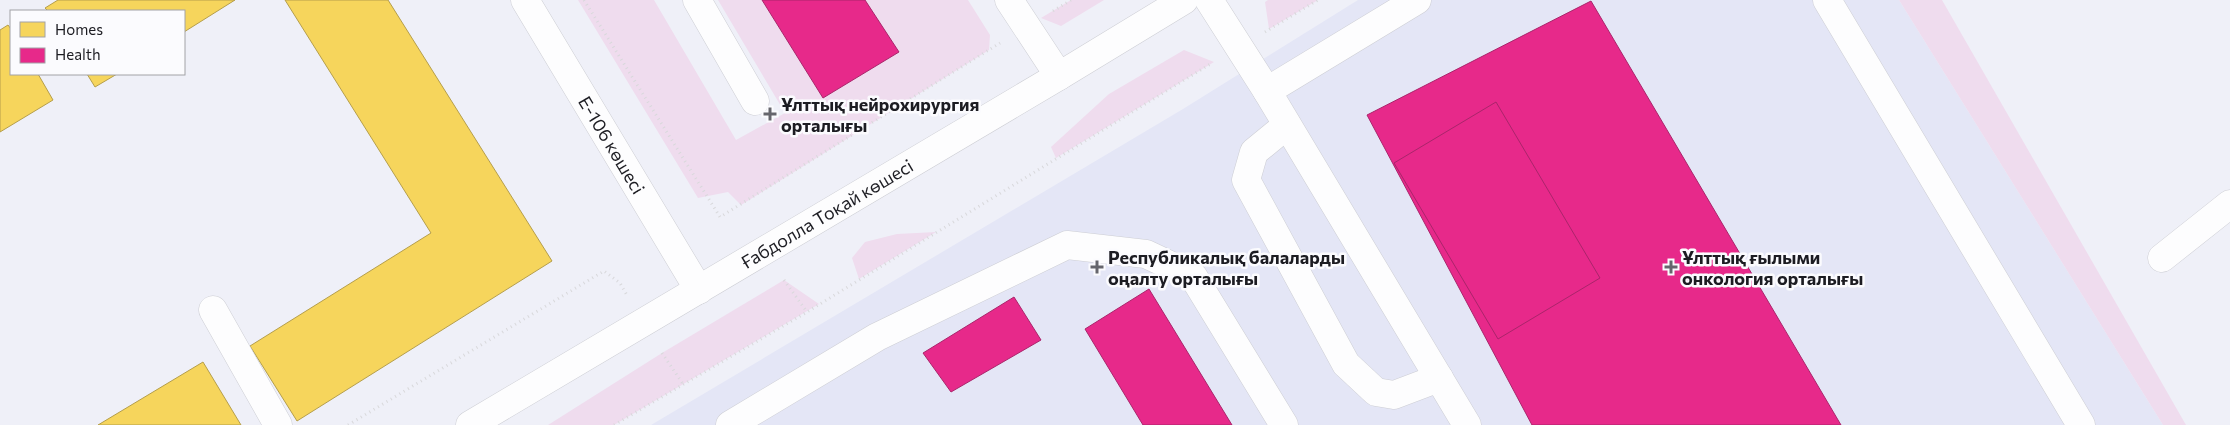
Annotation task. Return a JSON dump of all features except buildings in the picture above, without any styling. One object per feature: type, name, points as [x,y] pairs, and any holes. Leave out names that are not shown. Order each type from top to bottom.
[{"type":"street","name":"Е-106 көшесі","points":[[525,0],[699,290]]},
{"type":"street","points":[[698,0],[755,101]]},
{"type":"street","points":[[1009,0],[1059,76]]},
{"type":"street","name":"Ғабдолла Тоқай көшесі","points":[[470,425],[1184,0]]},
{"type":"street","points":[[1208,0],[1267,91],[1467,425]]},
{"type":"street","points":[[1267,91],[1417,0]]},
{"type":"street","points":[[1827,0],[2081,425]]},
{"type":"street","points":[[1287,125],[1254,152],[1246,180],[1346,364],[1376,392],[1394,395],[1439,378]]},
{"type":"street","points":[[2162,258],[2230,204]]},
{"type":"street","points":[[730,425],[877,337],[1067,245],[1146,254],[1193,276],[1284,425]]},
{"type":"street","points":[[213,310],[278,425]]},
{"type":"path","points":[[584,0],[720,217],[1026,26]]},
{"type":"path","points":[[614,425],[807,312],[1238,47],[1318,0]]},
{"type":"path","points":[[348,425],[604,271],[620,283],[629,300]]},
{"type":"path","points":[[784,280],[807,312]]},
{"type":"path","points":[[662,353],[683,384]]},
{"type":"shaded area","points":[[578,0],[654,0],[736,140],[785,113],[718,0],[762,0],[823,98],[899,52],[865,0],[968,0],[990,35],[989,50],[741,205],[728,192],[698,198]]},
{"type":"shaded area","points":[[1071,0],[1104,0],[1061,26],[1041,18]]},
{"type":"shaded area","points":[[1268,0],[1318,0],[1269,29],[1265,2]]},
{"type":"shaded area","name":"Ұлттық ғылыми онкология орталығы","points":[[1358,0],[1899,0],[2163,425],[651,425],[1183,109]]},
{"type":"shaded area","points":[[1899,0],[1942,0],[2186,425],[2163,425]]},
{"type":"shaded area","points":[[1184,50],[1214,62],[1056,158],[1051,147],[1109,94]]},
{"type":"shaded area","points":[[936,232],[859,279],[852,258],[865,242],[897,234]]},
{"type":"shaded area","points":[[784,280],[819,304],[614,425],[548,425],[662,353]]},
{"type":"place","name":"Ұлттық нейрохирургия орталығы","points":[[770,114]]},
{"type":"place","name":"Республикалық балаларды оңалту орталығы","points":[[1097,267]]},
{"type":"place","name":"Ұлттық ғылыми онкология орталығы","points":[[1671,267]]}]
